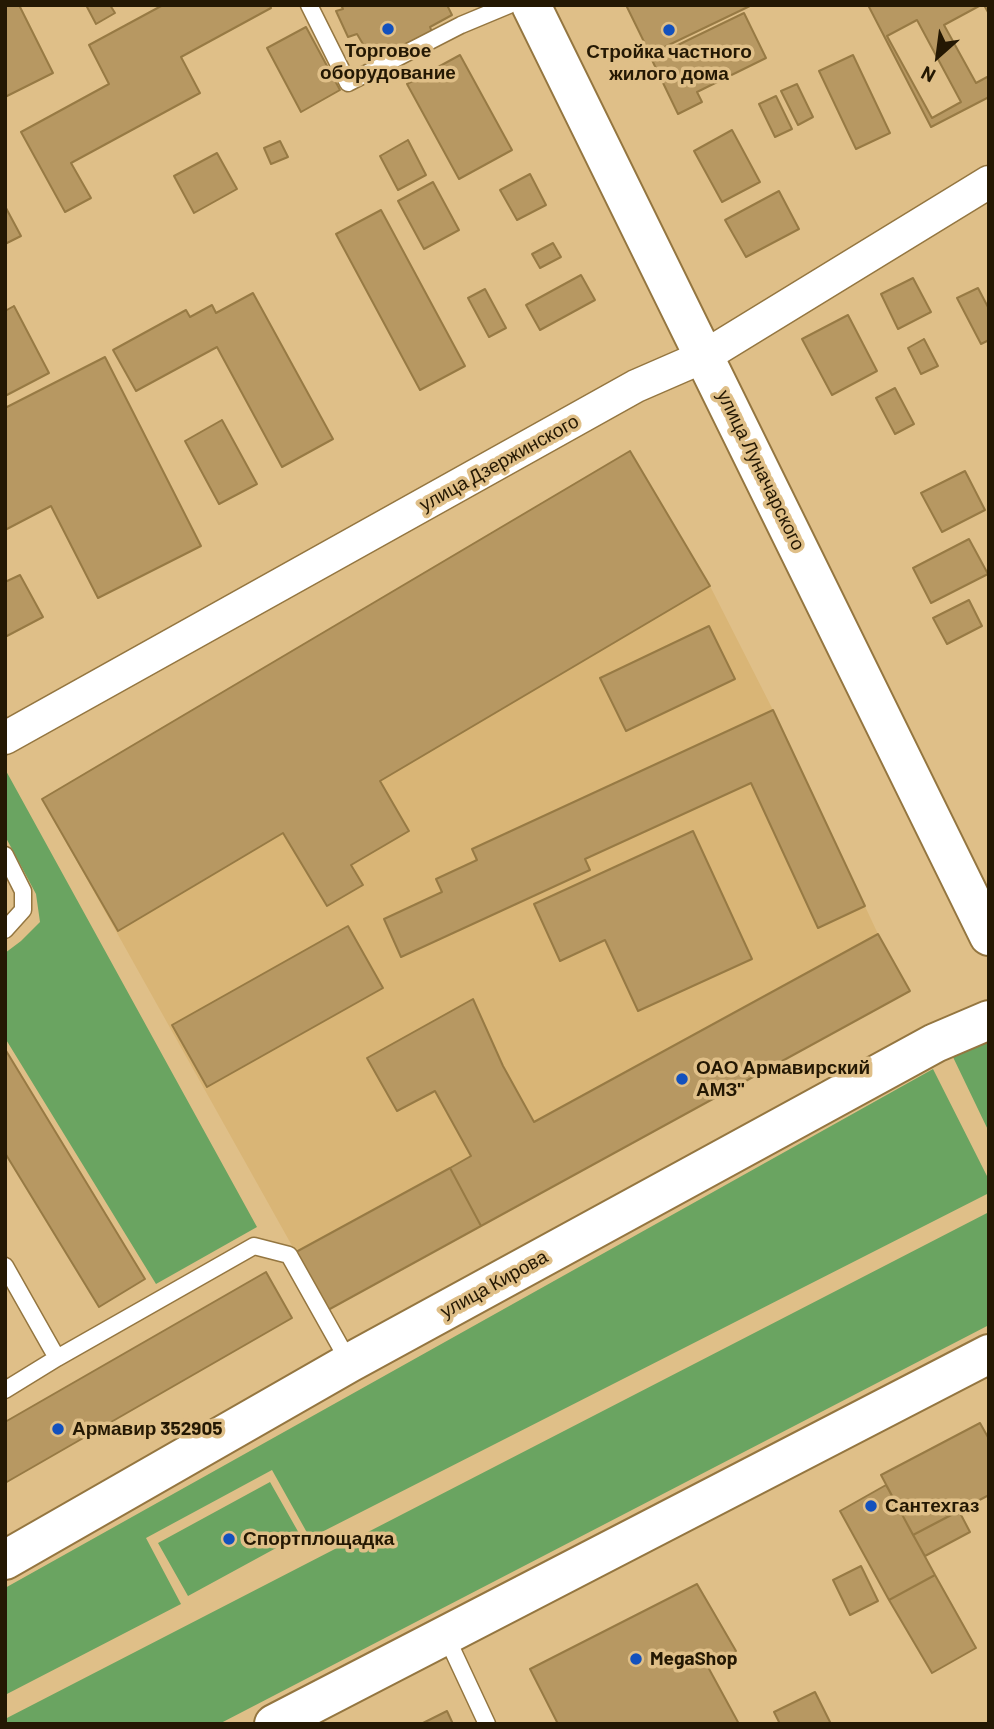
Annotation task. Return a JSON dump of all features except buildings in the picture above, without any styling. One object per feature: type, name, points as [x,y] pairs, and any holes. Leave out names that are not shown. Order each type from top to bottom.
[{"type":"main road","name":"улица Луначарского","points":[[531,5],[989,936]]},
{"type":"main road","name":"улица Кирова","points":[[5,1560],[349,1363],[935,1043],[989,1020]]},
{"type":"main road","points":[[274,1724],[989,1354]]},
{"type":"street","name":"улица Дзержинского","points":[[5,738],[636,386],[705,356],[989,182]]},
{"type":"lane","points":[[309,5],[348,83],[461,24],[509,5]]},
{"type":"lane","points":[[5,855],[23,891],[23,910],[5,930]]},
{"type":"lane","points":[[5,1390],[254,1246],[289,1255],[349,1363]]},
{"type":"lane","points":[[5,1266],[57,1358]]},
{"type":"lane","points":[[445,1634],[487,1724]]},
{"type":"shaded area","name":"ОАО Армавирский АМЗ\"","points":[[630,451],[710,586],[773,710],[878,934],[910,991],[328,1310],[42,799]]},
{"type":"green space","points":[[5,769],[257,1227],[156,1284],[5,1038],[5,953],[40,922],[36,894],[5,836]]},
{"type":"green space","points":[[982,1043],[989,1044],[989,1132],[952,1055]]},
{"type":"green space","points":[[933,1069],[989,1180],[989,1193],[310,1538],[272,1470],[146,1538],[181,1604],[5,1695],[5,1588]]},
{"type":"green space","points":[[989,1212],[989,1325],[219,1724],[5,1724],[5,1719]]},
{"type":"green space","name":"Спортплощадка","points":[[270,1482],[300,1535],[188,1596],[158,1543]]},
{"type":"place","name":"Торговое оборудование","points":[[388,29]]},
{"type":"place","name":"Стройка частного жилого дома","points":[[669,30]]},
{"type":"place","name":"ОАО Армавирский АМЗ\"","points":[[682,1079]]},
{"type":"place","name":"Армавир 352905","points":[[58,1429]]},
{"type":"place","name":"Сантехгаз","points":[[871,1506]]},
{"type":"place","name":"Спортплощадка","points":[[229,1539]]},
{"type":"place","name":"MegaShop","points":[[636,1659]]}]
